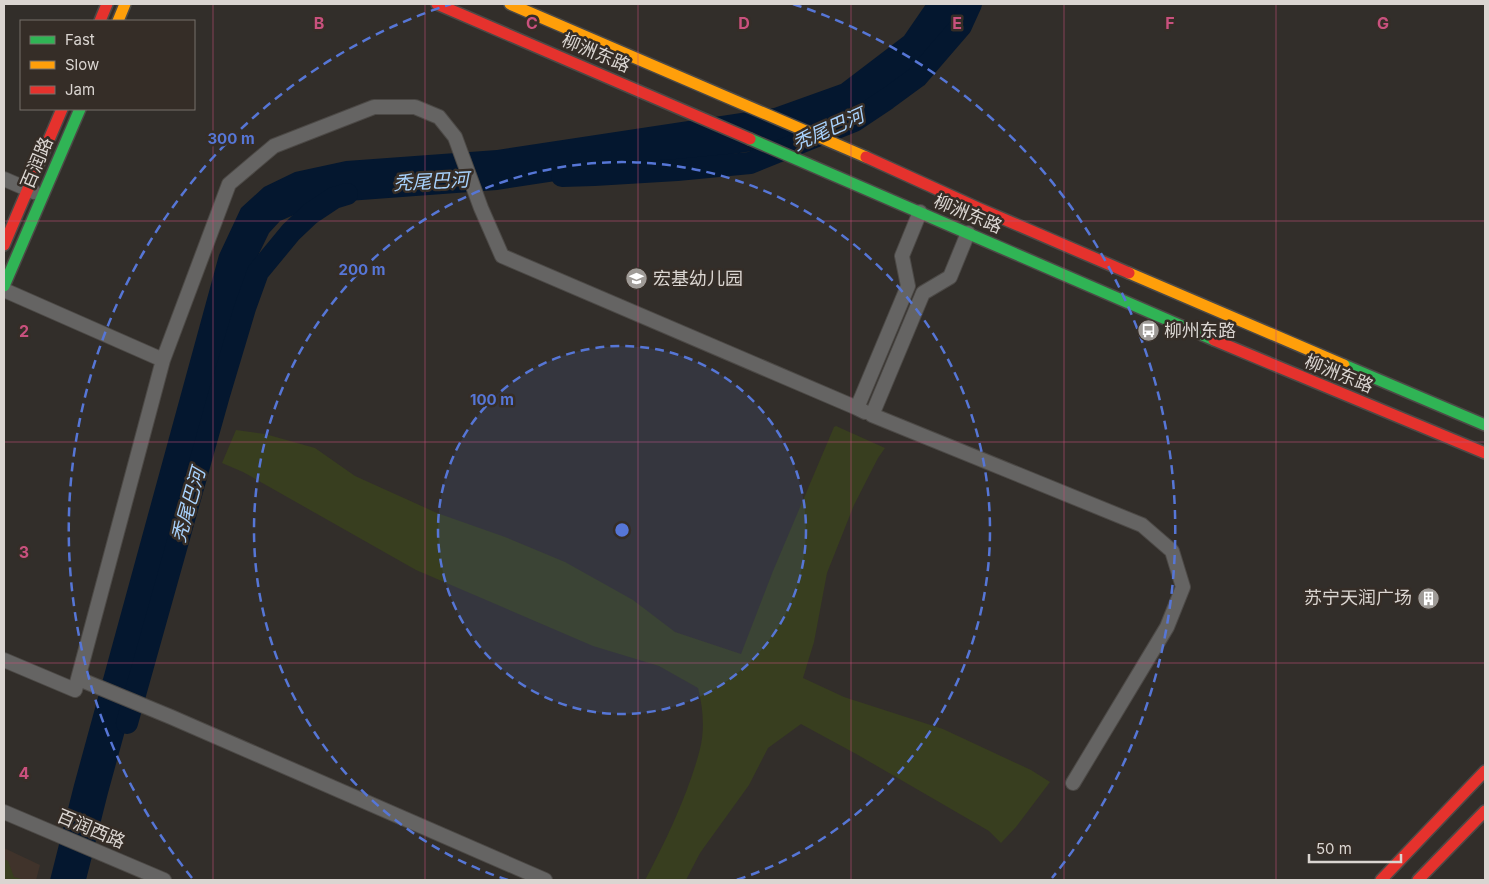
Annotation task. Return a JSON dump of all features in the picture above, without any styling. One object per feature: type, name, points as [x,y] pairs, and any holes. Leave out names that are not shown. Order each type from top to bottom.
[{"type":"main road","points":[[100,20],[107,4]]},
{"type":"main road","points":[[118,20],[125,4]]},
{"type":"main road","name":"柳洲东路","points":[[437,4],[1260,360],[1485,452]]},
{"type":"main road","name":"柳洲东路","points":[[510,4],[870,159],[978,208],[1482,424]]},
{"type":"main road","name":"百润路","points":[[4,245],[62,110]]},
{"type":"main road","name":"百润路","points":[[4,286],[80,110]]},
{"type":"main road","points":[[1380,880],[1485,771]]},
{"type":"main road","points":[[1418,880],[1485,810]]},
{"type":"street","points":[[4,660],[75,690],[84,681],[163,360],[229,184],[274,146],[374,107],[415,107],[439,117],[455,137],[481,208],[502,256],[872,415],[1142,525],[1172,551],[1183,587],[1167,626],[1073,783]]},
{"type":"street","points":[[4,179],[42,195]]},
{"type":"street","points":[[857,408],[908,286],[902,256],[920,212]]},
{"type":"street","points":[[872,415],[923,293],[950,277],[968,233]]},
{"type":"street","points":[[4,290],[163,360]]},
{"type":"street","points":[[84,681],[545,880]]},
{"type":"street","name":"百润西路","points":[[4,812],[164,880]]},
{"type":"shaded area","points":[[4,848],[40,865],[36,880],[4,880]]},
{"type":"green space","points":[[836,426],[885,448],[854,505],[827,573],[814,642],[803,678],[844,697],[943,729],[1031,770],[1050,782],[1016,827],[1001,843],[989,831],[801,724],[768,748],[749,785],[700,853],[686,880],[645,880],[676,816],[690,782],[700,749],[703,718],[698,688],[659,666],[593,646],[416,570],[243,472],[222,463],[236,430],[265,434],[315,448],[355,476],[437,513],[505,537],[565,562],[633,600],[675,632],[741,654],[773,571]]},
{"type":"green space","points":[[4,859],[8,861],[14,877],[25,880],[4,880]]},
{"type":"water","points":[[926,4],[964,4],[956,24],[927,64],[853,121],[778,147],[497,190],[348,201],[303,211],[280,221],[269,233],[252,268],[108,793],[86,880],[50,880],[74,785],[219,255],[241,208],[264,187],[295,172],[346,161],[497,150],[774,108],[841,84],[904,36]]},
{"type":"waterway","name":"秃尾巴河","points":[[562,176],[677,170],[750,163],[854,121],[917,77],[961,26],[971,4]]},
{"type":"waterway","name":"秃尾巴河","points":[[127,723],[219,395],[245,308],[258,272],[291,232],[310,214],[334,198],[347,194]]},
{"type":"traffic: fast","points":[[4,286],[80,110]]},
{"type":"traffic: fast","points":[[750,139],[1214,340]]},
{"type":"traffic: fast","points":[[1344,365],[1485,425]]},
{"type":"traffic: slow","points":[[118,20],[125,4]]},
{"type":"traffic: slow","points":[[510,4],[866,157]]},
{"type":"traffic: slow","points":[[1129,273],[1344,365]]},
{"type":"traffic: jam","points":[[100,20],[107,4]]},
{"type":"traffic: jam","points":[[437,4],[750,139]]},
{"type":"traffic: jam","points":[[4,245],[62,110]]},
{"type":"traffic: jam","points":[[866,157],[1129,273]]},
{"type":"traffic: jam","points":[[1214,340],[1485,453]]},
{"type":"traffic: jam","points":[[1381,880],[1485,771]]},
{"type":"traffic: jam","points":[[1418,880],[1485,811]]},
{"type":"place","name":"宏基幼儿园","points":[[637,279]]},
{"type":"place","name":"柳州东路","points":[[1148,331]]},
{"type":"place","name":"苏宁天润广场","points":[[1428,598]]}]
